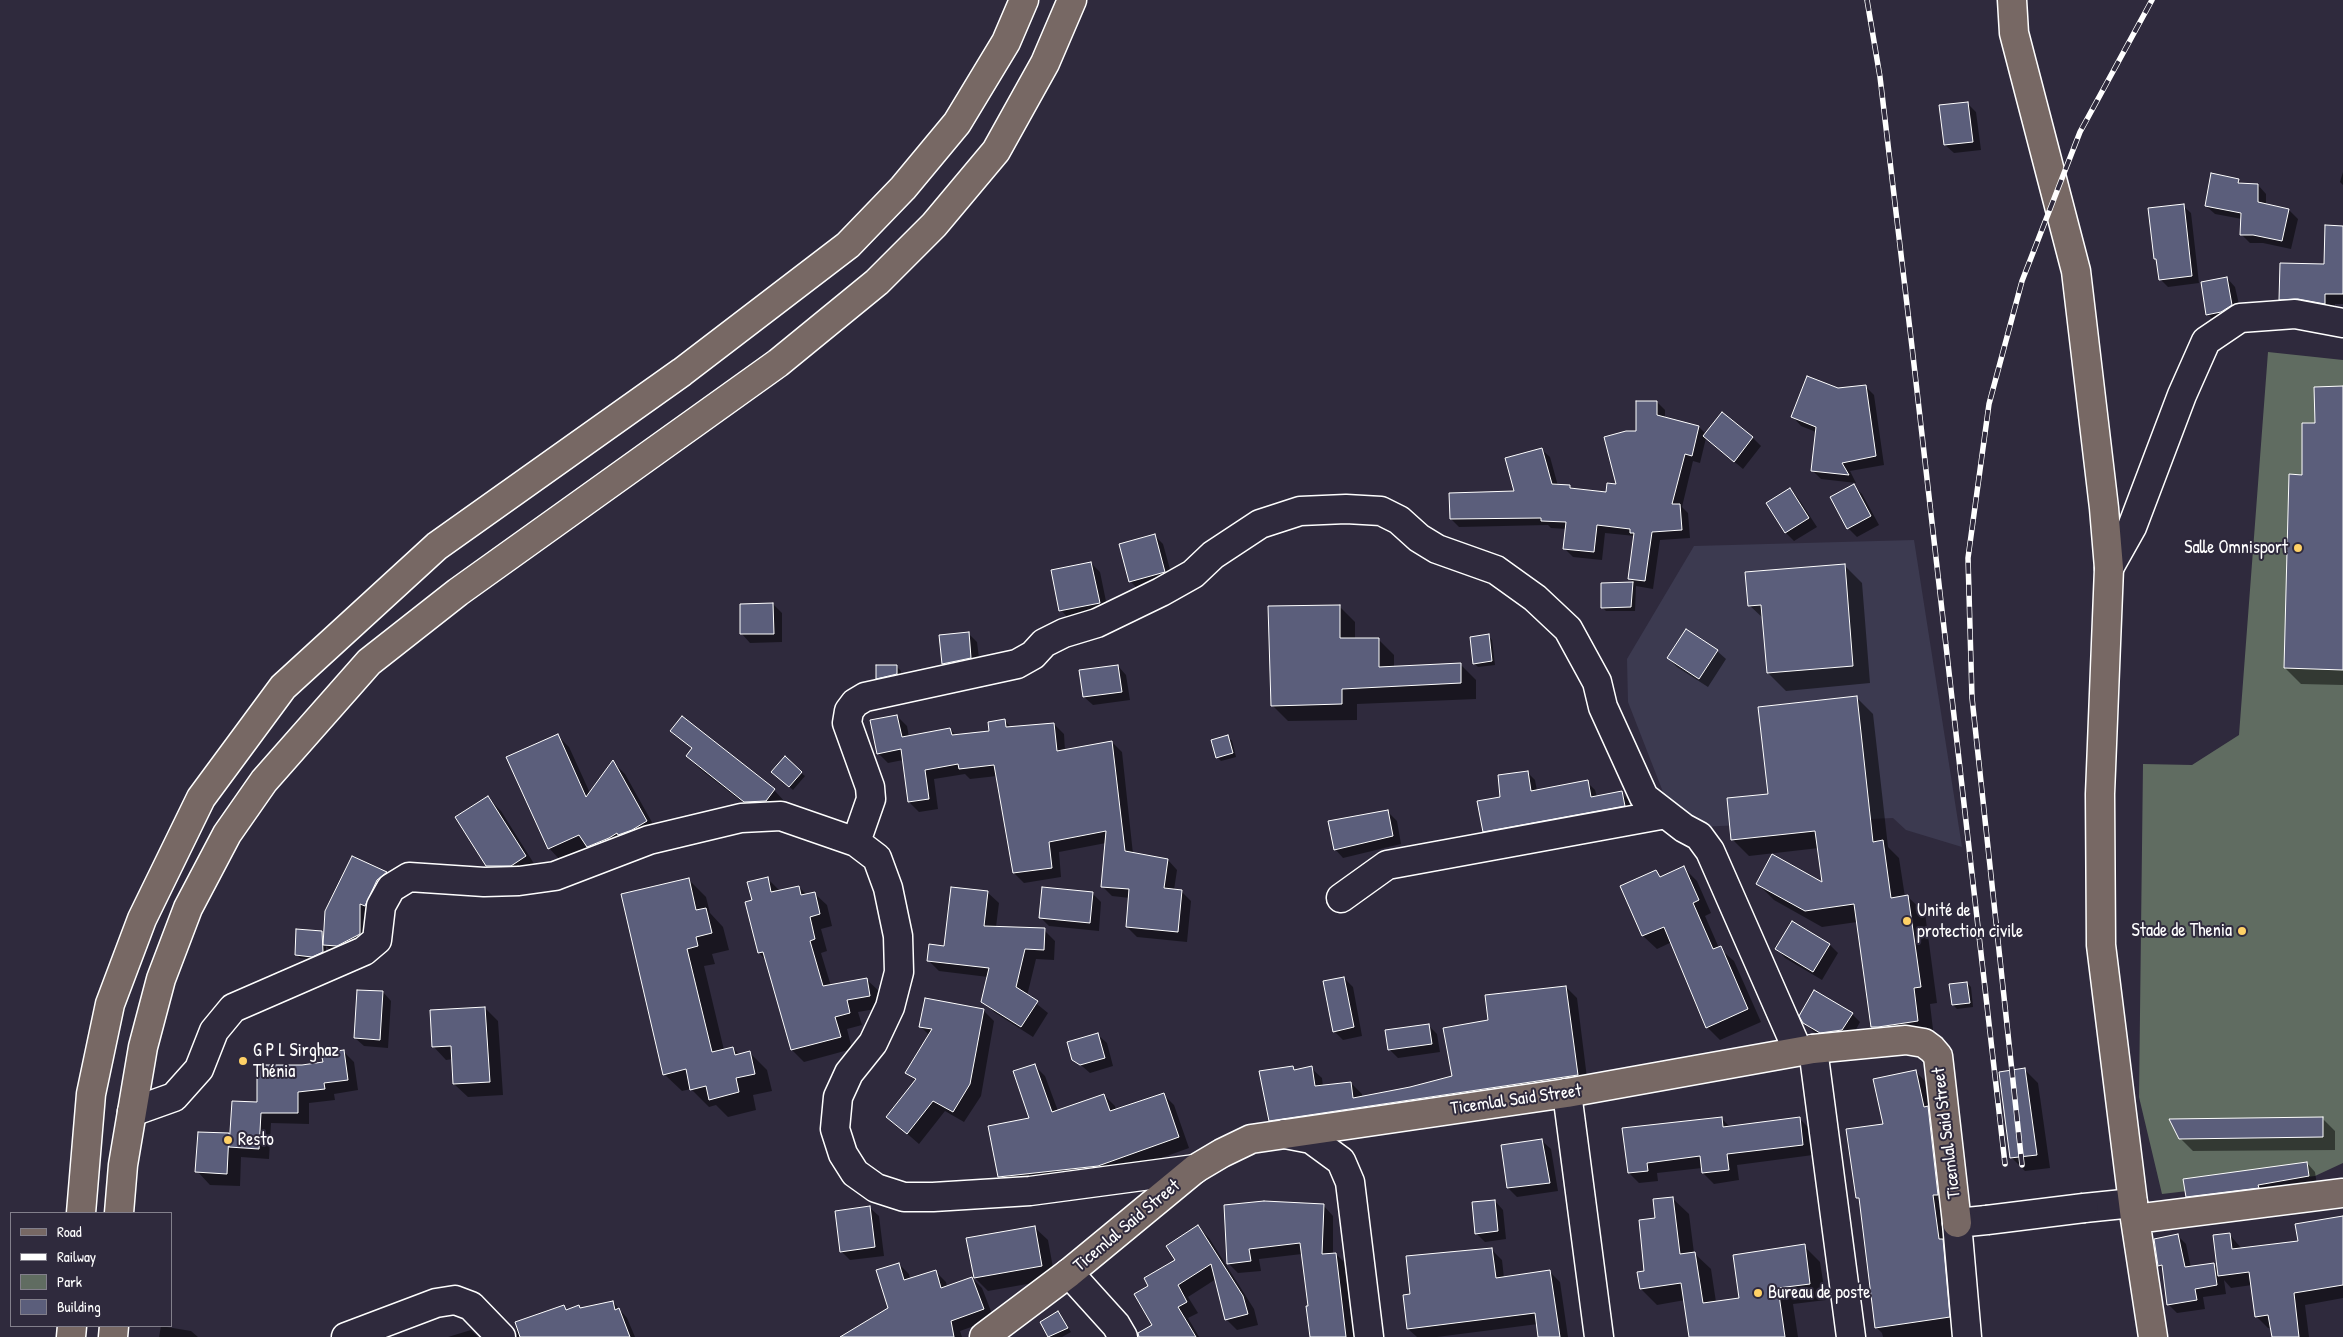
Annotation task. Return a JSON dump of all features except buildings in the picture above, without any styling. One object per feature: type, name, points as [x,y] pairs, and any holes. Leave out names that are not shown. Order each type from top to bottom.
[{"type":"main road","points":[[81,1212],[91,1094],[110,1004],[142,918],[201,798],[284,686],[437,546],[682,372],[848,245],[903,188],[957,123],[1006,42],[1024,0]]},
{"type":"main road","points":[[119,1212],[124,1165],[143,1046],[159,987],[188,908],[227,834],[264,781],[369,662],[458,592],[778,363],[877,282],[934,225],[996,151],[1045,63],[1072,0]]},
{"type":"main road","points":[[2012,0],[2014,33],[2076,271],[2104,508],[2109,568],[2100,794],[2101,945],[2134,1211],[2153,1337]]},
{"type":"main road","name":"Ticemlal Said Street","points":[[984,1337],[1069,1273],[1195,1169],[1251,1139],[1568,1093],[1805,1050],[1906,1040],[1924,1043],[1932,1049],[1938,1056],[1957,1223]]},
{"type":"main road","points":[[2134,1211],[2343,1193]]},
{"type":"street","points":[[2109,568],[2132,528],[2182,395],[2206,341],[2240,318],[2295,314],[2343,323]]},
{"type":"street","points":[[856,842],[871,799],[870,787],[848,723],[849,711],[855,703],[865,697],[1017,664],[1033,655],[1044,643],[1064,632],[1098,623],[1193,574],[1213,554],[1260,524],[1300,511],[1346,509],[1382,512],[1399,520],[1419,538],[1437,549],[1496,570],[1535,598],[1568,629],[1596,682],[1603,706],[1644,797],[1699,836],[1710,852],[1805,1050],[1851,1337]]},
{"type":"street","points":[[1341,898],[1387,865],[1666,814]]},
{"type":"street","points":[[132,1112],[174,1097],[199,1069],[214,1031],[233,1008],[364,951],[377,940],[381,906],[391,888],[409,877],[484,882],[519,881],[555,876],[649,840],[741,818],[781,816],[856,842],[876,858],[888,888],[898,936],[899,972],[890,1007],[873,1043],[849,1074],[838,1097],[836,1129],[843,1154],[855,1173],[876,1188],[904,1197],[933,1197],[1030,1191],[1195,1169]]},
{"type":"street","points":[[1568,1093],[1599,1337]]},
{"type":"street","points":[[1285,1134],[1311,1139],[1342,1161],[1350,1182],[1369,1337]]},
{"type":"street","points":[[1968,1337],[1957,1223],[2084,1208],[2134,1211]]},
{"type":"street","points":[[1069,1273],[1116,1325],[1123,1337]]},
{"type":"street","points":[[346,1337],[436,1303],[455,1300],[471,1306],[501,1337]]},
{"type":"shaded area","points":[[1914,540],[1962,847],[1906,830],[1893,818],[1699,827],[1663,792],[1628,702],[1627,659],[1694,546]]},
{"type":"green space","name":"Stade de Thenia","points":[[2268,352],[2343,360],[2343,1163],[2315,1176],[2162,1194],[2139,1097],[2143,764],[2192,765],[2239,735]]},
{"type":"railway","points":[[1867,0],[1880,77],[2005,1164]]},
{"type":"railway","points":[[2022,1165],[1972,698],[1968,558],[1989,404],[2022,281],[2080,132],[2152,0]]},
{"type":"place","name":"Salle Omnisport","points":[[2298,548]]},
{"type":"place","name":"Unité de protection civile","points":[[1907,921]]},
{"type":"place","name":"Stade de Thenia","points":[[2242,931]]},
{"type":"place","name":"G P L Sirghaz Thénia","points":[[243,1061]]},
{"type":"place","name":"Resto","points":[[228,1140]]},
{"type":"place","name":"Bureau de poste","points":[[1758,1293]]}]
